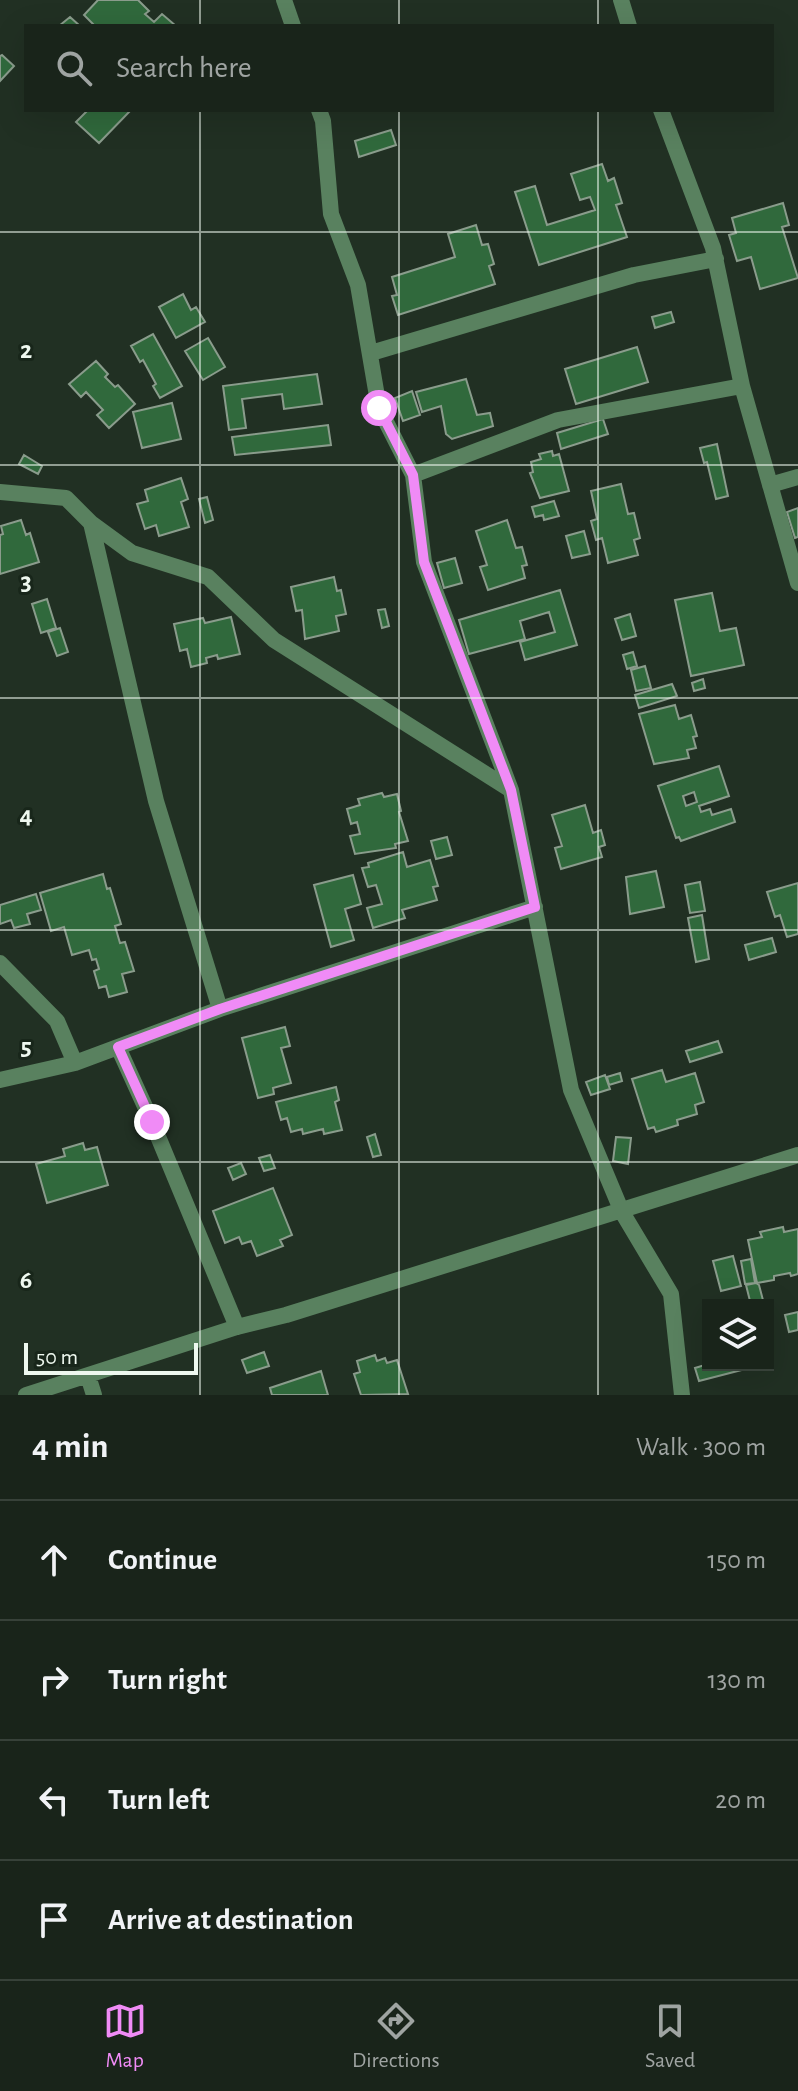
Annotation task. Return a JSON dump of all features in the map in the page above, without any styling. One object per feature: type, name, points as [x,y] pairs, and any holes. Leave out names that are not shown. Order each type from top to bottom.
[{"type":"street","points":[[284,0],[292,24]]},
{"type":"street","points":[[621,0],[628,24]]},
{"type":"street","points":[[320,112],[331,214],[358,285],[379,408],[413,475],[424,562],[511,790],[571,1090],[622,1212],[671,1294],[682,1395]]},
{"type":"street","points":[[662,112],[716,259],[742,386],[798,583]]},
{"type":"street","points":[[371,353],[634,275],[716,259]]},
{"type":"street","points":[[413,475],[558,420],[742,386]]},
{"type":"street","points":[[770,485],[798,477]]},
{"type":"street","points":[[0,492],[66,498],[91,523],[132,553],[208,577],[274,640],[511,790]]},
{"type":"street","points":[[91,523],[156,801],[220,1009]]},
{"type":"street","points":[[0,1080],[75,1063],[220,1009],[535,907]]},
{"type":"street","points":[[0,963],[57,1021],[75,1063]]},
{"type":"street","points":[[118,1047],[237,1327]]},
{"type":"street","points":[[26,1395],[798,1155]]},
{"type":"street","points":[[88,1376],[94,1395]]},
{"type":"building","points":[[98,0],[138,0],[149,11],[145,14],[154,22],[162,14],[174,24],[93,24],[84,15]]},
{"type":"building","points":[[70,17],[78,24],[61,24]]},
{"type":"building","points":[[0,56],[14,66],[0,81]]},
{"type":"building","points":[[86,112],[129,112],[99,143],[76,122]]},
{"type":"building","points":[[391,130],[396,145],[359,157],[355,141]]},
{"type":"building","points":[[602,164],[608,181],[614,178],[622,203],[616,205],[627,237],[539,265],[515,192],[535,186],[547,225],[595,210],[590,197],[580,200],[571,174]]},
{"type":"building","points":[[783,203],[789,225],[782,227],[798,278],[760,289],[751,257],[737,261],[729,235],[736,233],[732,218]]},
{"type":"building","points":[[476,225],[482,245],[488,244],[494,264],[489,266],[495,284],[398,315],[392,296],[397,295],[392,277],[455,257],[448,234]]},
{"type":"building","points":[[183,294],[191,310],[196,307],[205,322],[176,338],[159,307]]},
{"type":"building","points":[[671,312],[674,322],[655,328],[652,317]]},
{"type":"building","points":[[153,334],[182,386],[160,398],[143,360],[140,362],[131,346]]},
{"type":"building","points":[[208,338],[225,367],[203,380],[185,351]]},
{"type":"building","points":[[637,347],[648,382],[576,404],[565,369]]},
{"type":"building","points":[[96,361],[108,374],[105,377],[115,387],[118,385],[135,404],[109,428],[97,415],[103,410],[86,392],[81,397],[69,384]]},
{"type":"building","points":[[317,374],[322,404],[284,409],[282,394],[242,399],[246,428],[229,430],[223,386]]},
{"type":"building","points":[[466,379],[477,415],[490,413],[493,426],[452,439],[446,434],[441,406],[422,412],[416,392]]},
{"type":"building","points":[[412,391],[420,415],[403,421],[395,398]]},
{"type":"building","points":[[172,403],[181,439],[142,448],[133,412]]},
{"type":"building","points":[[603,419],[608,434],[561,449],[557,433]]},
{"type":"building","points":[[328,425],[331,445],[235,455],[232,437]]},
{"type":"building","points":[[717,444],[728,496],[716,499],[707,462],[704,463],[700,448]]},
{"type":"building","points":[[552,451],[553,456],[559,454],[569,491],[540,498],[530,473],[533,472],[531,462],[541,459],[539,454]]},
{"type":"building","points":[[24,455],[42,466],[38,474],[19,464]]},
{"type":"building","points":[[181,478],[188,499],[181,502],[189,527],[159,536],[156,525],[145,529],[137,504],[148,501],[145,490]]},
{"type":"building","points":[[621,484],[628,514],[634,513],[640,538],[634,540],[638,555],[608,563],[602,538],[596,540],[591,521],[597,519],[591,491]]},
{"type":"building","points":[[207,497],[213,520],[205,523],[199,499]]},
{"type":"building","points":[[554,501],[559,516],[544,520],[543,515],[535,517],[532,507]]},
{"type":"building","points":[[798,508],[798,537],[795,538],[787,512]]},
{"type":"building","points":[[21,520],[26,535],[30,533],[39,562],[0,574],[1,526]]},
{"type":"building","points":[[507,520],[516,548],[522,547],[527,565],[522,566],[525,578],[488,590],[480,567],[487,565],[476,531]]},
{"type":"building","points":[[584,531],[590,554],[572,558],[566,536]]},
{"type":"building","points":[[455,558],[462,583],[444,588],[437,563]]},
{"type":"building","points":[[334,577],[337,591],[341,590],[346,614],[336,616],[339,631],[305,639],[302,610],[296,611],[291,587]]},
{"type":"building","points":[[560,590],[577,645],[525,660],[520,642],[555,632],[549,612],[520,621],[525,639],[469,654],[459,620]]},
{"type":"building","points":[[712,593],[720,631],[736,628],[744,665],[691,676],[675,600]]},
{"type":"building","points":[[47,599],[56,628],[41,633],[32,604]]},
{"type":"building","points":[[385,609],[389,626],[382,628],[378,610]]},
{"type":"building","points":[[630,614],[636,636],[622,640],[615,619]]},
{"type":"building","points":[[231,617],[240,654],[218,659],[217,655],[206,658],[207,663],[191,667],[187,649],[180,651],[174,624],[203,618],[205,623]]},
{"type":"building","points":[[60,628],[68,652],[57,656],[48,632]]},
{"type":"building","points":[[633,652],[637,666],[627,669],[623,655]]},
{"type":"building","points":[[645,666],[651,688],[636,691],[631,670]]},
{"type":"building","points":[[703,679],[705,688],[694,691],[692,683]]},
{"type":"building","points":[[672,684],[677,696],[639,708],[635,695]]},
{"type":"building","points":[[675,705],[679,719],[691,715],[697,736],[693,737],[696,748],[687,750],[689,758],[654,764],[639,714]]},
{"type":"building","points":[[719,766],[729,796],[699,806],[701,812],[710,809],[712,815],[731,809],[735,822],[681,841],[679,837],[676,838],[658,786]],"holes":[[[694,792],[697,802],[686,806],[683,796]]]},
{"type":"building","points":[[382,793],[384,797],[397,794],[408,841],[395,844],[396,848],[355,854],[350,836],[360,834],[357,822],[351,824],[347,809],[360,805],[358,799]]},
{"type":"building","points":[[585,805],[593,833],[601,830],[605,845],[599,847],[602,857],[561,869],[555,848],[562,846],[552,815]]},
{"type":"building","points":[[447,837],[452,855],[436,859],[431,841]]},
{"type":"building","points":[[403,852],[407,867],[430,860],[438,886],[433,887],[437,900],[402,910],[405,918],[373,928],[367,908],[382,904],[376,885],[368,887],[362,868],[369,867],[368,863]]},
{"type":"building","points":[[656,871],[664,907],[630,914],[626,877]]},
{"type":"building","points":[[103,874],[121,924],[115,926],[120,943],[125,942],[134,971],[122,974],[127,992],[109,997],[106,986],[99,988],[94,971],[99,969],[89,950],[72,955],[64,927],[51,931],[40,893]]},
{"type":"building","points":[[353,875],[361,904],[345,909],[354,940],[331,947],[314,885]]},
{"type":"building","points":[[700,882],[705,911],[690,913],[685,885]]},
{"type":"building","points":[[798,883],[798,934],[787,937],[780,915],[775,917],[767,892]]},
{"type":"building","points":[[36,894],[41,910],[27,914],[30,924],[14,928],[11,920],[0,924],[0,905]]},
{"type":"building","points":[[702,915],[709,959],[696,962],[688,918]]},
{"type":"building","points":[[772,938],[776,952],[749,960],[745,945]]},
{"type":"building","points":[[285,1027],[290,1046],[281,1048],[291,1083],[273,1088],[274,1094],[258,1098],[242,1038]]},
{"type":"building","points":[[718,1041],[722,1052],[690,1062],[686,1051]]},
{"type":"building","points":[[662,1070],[666,1082],[695,1073],[704,1102],[695,1105],[697,1114],[677,1120],[678,1125],[656,1132],[654,1127],[648,1129],[632,1079]]},
{"type":"building","points":[[620,1073],[622,1081],[609,1085],[607,1077]]},
{"type":"building","points":[[605,1075],[610,1089],[591,1095],[586,1082]]},
{"type":"building","points":[[336,1087],[339,1100],[335,1102],[342,1130],[324,1134],[323,1129],[303,1134],[302,1129],[291,1132],[287,1118],[281,1120],[276,1102]]},
{"type":"building","points":[[375,1134],[381,1155],[373,1157],[367,1137]]},
{"type":"building","points":[[616,1137],[631,1138],[628,1164],[613,1161]]},
{"type":"building","points":[[83,1143],[85,1150],[97,1147],[108,1185],[47,1203],[36,1164],[65,1156],[63,1149]]},
{"type":"building","points":[[270,1155],[275,1168],[264,1171],[259,1158]]},
{"type":"building","points":[[241,1163],[246,1174],[233,1180],[228,1168]]},
{"type":"building","points":[[273,1188],[292,1235],[280,1240],[283,1246],[257,1256],[251,1241],[242,1244],[239,1237],[225,1243],[213,1211]]},
{"type":"building","points":[[783,1227],[784,1232],[798,1229],[798,1274],[774,1276],[774,1280],[757,1283],[748,1240],[762,1237],[760,1232]]},
{"type":"building","points":[[733,1256],[741,1286],[721,1291],[713,1261]]},
{"type":"building","points":[[751,1259],[755,1283],[745,1284],[741,1261]]},
{"type":"building","points":[[746,1285],[759,1285],[763,1299],[750,1299]]},
{"type":"building","points":[[798,1312],[798,1330],[789,1332],[785,1315]]},
{"type":"building","points":[[264,1352],[269,1366],[247,1373],[242,1360]]},
{"type":"building","points":[[375,1355],[377,1361],[385,1358],[387,1363],[397,1360],[408,1394],[361,1395],[354,1374],[360,1372],[357,1361]]},
{"type":"building","points":[[702,1366],[702,1371],[738,1371],[699,1381],[695,1368]]},
{"type":"building","points":[[321,1371],[328,1395],[272,1395],[270,1388]]},
{"type":"route","points":[[152,1122],[118,1047],[220,1009],[535,907],[511,790],[424,562],[413,475],[379,408]]}]
